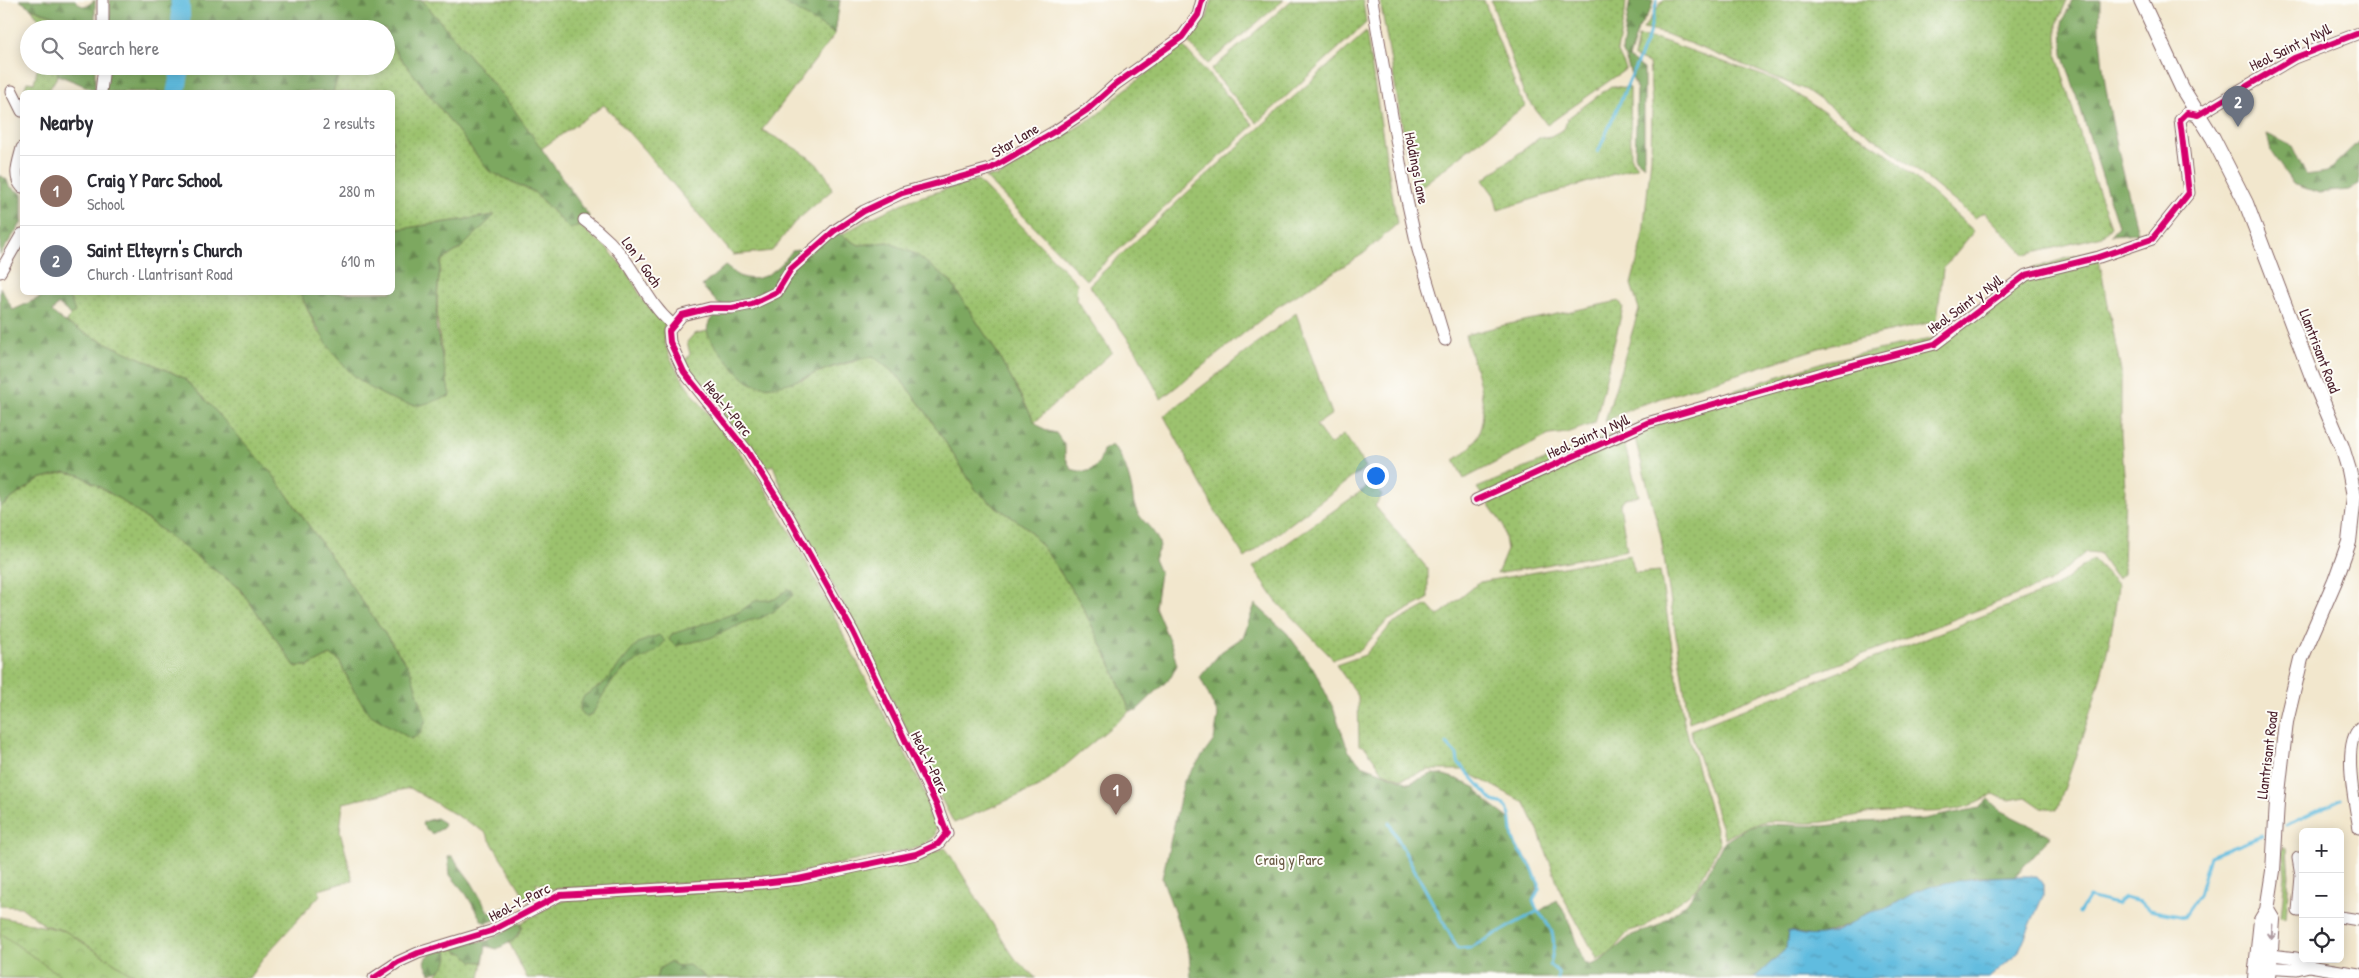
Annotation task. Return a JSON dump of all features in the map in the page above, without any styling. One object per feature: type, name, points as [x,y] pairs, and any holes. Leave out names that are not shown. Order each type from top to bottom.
[{"type":"main road","name":"Llantrisant Road","points":[[2141,0],[2182,88],[2213,138],[2246,203],[2311,374],[2342,446],[2354,496],[2349,542],[2335,581],[2302,659],[2286,722],[2267,910],[2261,920],[2263,966]]},
{"type":"street","points":[[103,0],[103,20]]},
{"type":"street","name":"Star Lane","points":[[672,324],[682,315],[694,311],[752,304],[777,292],[791,269],[834,231],[864,211],[902,193],[990,169],[1057,130],[1087,110],[1116,84],[1182,37],[1198,15],[1202,0]]},
{"type":"street","name":"Holdings Lane","points":[[1372,0],[1405,191],[1418,250],[1445,340]]},
{"type":"street","name":"Heol Saint y Nyll","points":[[1476,500],[1647,423],[1830,371],[1935,344],[2026,275],[2099,257],[2152,240],[2189,192],[2180,120],[2188,113],[2198,115],[2294,58],[2359,33]]},
{"type":"street","points":[[101,90],[103,75]]},
{"type":"street","points":[[12,91],[20,107]]},
{"type":"street","points":[[20,156],[16,171],[20,184]]},
{"type":"street","name":"Lon Y Goch","points":[[584,220],[597,229],[621,254],[659,312],[672,324]]},
{"type":"street","points":[[0,272],[20,237]]},
{"type":"street","name":"Heol-Y-Parc","points":[[374,978],[398,962],[418,953],[491,931],[560,895],[754,884],[798,879],[916,854],[938,844],[947,833],[937,806],[852,632],[787,514],[747,451],[695,387],[680,364],[670,342],[669,331],[672,324]]},
{"type":"street","points":[[2359,729],[2351,746],[2352,782],[2359,828]]},
{"type":"street","points":[[2298,858],[2300,873]]},
{"type":"street","points":[[2299,899],[2299,911]]},
{"type":"street","points":[[2344,918],[2359,920]]},
{"type":"street","points":[[2263,966],[2296,969],[2309,966],[2359,974]]},
{"type":"green space","points":[[19,0],[75,0],[82,6],[88,5],[95,0],[95,20],[54,20],[55,16],[31,8]]},
{"type":"green space","points":[[110,0],[422,0],[513,108],[589,216],[587,222],[570,229],[534,192],[489,171],[395,51],[395,20],[110,20]]},
{"type":"green space","points":[[422,0],[781,0],[835,34],[762,130],[794,147],[814,161],[828,179],[832,190],[794,223],[772,251],[733,255],[604,105],[541,149],[513,108]]},
{"type":"green space","points":[[780,0],[840,0],[835,34],[786,4]]},
{"type":"green space","points":[[1212,0],[1284,0],[1208,64],[1188,42],[1207,17]]},
{"type":"green space","points":[[1292,0],[1363,0],[1366,23],[1257,123],[1211,70]]},
{"type":"green space","points":[[1380,0],[1484,0],[1519,96],[1526,105],[1414,192]]},
{"type":"green space","points":[[1491,0],[1626,0],[1617,50],[1626,69],[1547,125],[1524,94]]},
{"type":"green space","points":[[1630,0],[1653,0],[1651,9],[1638,29],[1629,58],[1644,69],[1644,166],[1635,158],[1637,90],[1622,50]]},
{"type":"green space","points":[[1663,0],[2067,0],[2057,24],[2057,56],[2093,177],[2111,226],[2102,236],[2025,255],[1984,212],[1975,218],[1899,156],[1806,90],[1666,34],[1643,29]]},
{"type":"green space","points":[[2072,0],[2100,0],[2100,30],[2106,88],[2117,147],[2138,233],[2110,235],[2118,226],[2063,54],[2062,23]]},
{"type":"green space","points":[[31,8],[55,16],[54,20],[40,20]]},
{"type":"green space","points":[[1366,32],[1397,224],[1363,254],[1277,307],[1161,399],[1136,350],[1089,285],[1190,190]]},
{"type":"green space","points":[[1638,37],[1658,39],[1775,80],[1892,157],[1974,231],[1943,269],[1937,321],[1819,348],[1637,406],[1605,422],[1639,309],[1631,284],[1642,243],[1651,158],[1652,105],[1649,63],[1634,57]]},
{"type":"green space","points":[[1183,46],[1254,125],[1086,280],[985,177],[999,176],[1097,115],[1122,92]]},
{"type":"green space","points":[[395,51],[489,171],[534,192],[570,229],[580,226],[609,250],[627,272],[643,300],[665,324],[664,336],[667,349],[683,380],[743,457],[779,512],[915,772],[931,809],[935,825],[935,836],[921,847],[778,877],[719,882],[549,889],[536,882],[538,896],[528,902],[485,832],[410,788],[343,803],[340,831],[353,880],[319,890],[320,895],[265,956],[249,978],[138,978],[65,931],[44,925],[21,907],[0,906],[0,507],[39,479],[65,472],[80,475],[121,500],[240,589],[295,666],[309,666],[330,655],[339,660],[354,691],[410,669],[274,476],[184,378],[66,323],[73,311],[66,295],[301,295],[318,332],[443,357],[437,309],[441,261],[461,248],[494,215],[395,230],[395,90],[334,90],[340,75],[395,75]]},
{"type":"green space","points":[[36,75],[58,75],[49,90],[24,90],[27,82],[34,83]]},
{"type":"green space","points":[[58,75],[95,75],[95,90]]},
{"type":"green space","points":[[105,75],[340,75],[334,90],[101,90]]},
{"type":"green space","points":[[1611,86],[1630,88],[1631,159],[1637,167],[1498,210],[1494,195],[1483,180],[1539,138],[1551,136],[1564,129],[1568,118]]},
{"type":"green space","points":[[2267,134],[2292,146],[2306,175],[2327,172],[2359,141],[2359,184],[2349,190],[2319,193],[2293,184],[2271,152]]},
{"type":"green space","points":[[0,175],[7,180],[9,186],[20,193],[20,225],[0,255]]},
{"type":"green space","points":[[977,180],[1077,283],[1076,300],[1112,352],[1035,422],[996,351],[950,281],[889,242],[859,245],[841,235],[869,219],[910,200]]},
{"type":"green space","points":[[495,215],[461,248],[441,261],[436,326],[450,396],[420,405],[396,401],[367,386],[354,376],[332,352],[301,295],[395,295],[395,230]]},
{"type":"green space","points":[[834,231],[859,245],[888,242],[917,255],[950,281],[996,351],[1035,422],[1044,430],[1056,433],[1065,446],[1065,456],[1071,469],[1089,471],[1099,462],[1103,450],[1112,445],[1116,449],[1125,466],[1135,507],[1155,534],[1160,546],[1154,559],[1160,573],[1155,607],[1172,647],[1177,665],[1171,677],[1137,710],[1130,711],[1109,660],[1080,602],[1048,554],[1026,527],[992,504],[976,490],[926,412],[898,376],[873,356],[836,366],[790,383],[762,386],[748,382],[726,360],[709,338],[708,324],[722,308],[702,286],[725,266],[742,277],[750,279],[764,276],[777,268],[792,251],[798,250],[808,254]]},
{"type":"green space","points":[[2097,249],[2121,371],[2121,435],[2125,486],[2123,574],[2117,579],[2099,553],[2086,552],[2050,582],[1689,722],[1661,537],[1632,427],[1655,416],[1826,361],[1949,335],[2028,270]]},
{"type":"green space","points":[[0,287],[13,310],[46,295],[69,295],[75,312],[71,315],[58,304],[52,312],[66,323],[95,338],[184,378],[274,476],[410,669],[426,720],[420,734],[411,739],[369,714],[354,691],[339,660],[330,655],[309,666],[295,666],[240,589],[121,500],[80,475],[65,472],[39,479],[0,507]]},
{"type":"green space","points":[[1619,301],[1623,307],[1595,423],[1567,433],[1549,435],[1464,479],[1454,460],[1470,447],[1479,433],[1483,405],[1481,391],[1465,335]]},
{"type":"green space","points":[[1296,313],[1332,414],[1316,425],[1330,445],[1344,434],[1366,467],[1245,558],[1216,512],[1164,416]]},
{"type":"green space","points":[[707,331],[711,341],[801,380],[823,370],[873,356],[898,376],[926,412],[976,490],[992,504],[1026,527],[1048,554],[1080,602],[1109,660],[1130,711],[1041,786],[954,823],[852,620],[799,525],[773,465],[765,468],[710,400],[684,362],[690,354],[687,342],[694,334]]},
{"type":"green space","points":[[1620,429],[1639,496],[1625,498],[1620,505],[1627,550],[1497,574],[1507,550],[1503,525],[1477,488]]},
{"type":"green space","points":[[1373,483],[1382,495],[1375,506],[1428,569],[1428,599],[1387,621],[1361,650],[1333,659],[1276,601],[1253,567]]},
{"type":"green space","points":[[1630,555],[1635,573],[1660,571],[1684,722],[1720,843],[1696,889],[1644,927],[1629,931],[1611,952],[1598,960],[1562,895],[1539,833],[1525,803],[1463,770],[1428,770],[1402,779],[1383,772],[1365,747],[1359,745],[1358,696],[1336,665],[1365,655],[1391,625],[1428,605],[1438,616],[1480,582]]},
{"type":"green space","points":[[2093,559],[2118,585],[2114,614],[2109,643],[2094,699],[2057,810],[2042,808],[2026,797],[2008,800],[1993,794],[1963,808],[1948,811],[1874,813],[1813,823],[1762,822],[1742,829],[1725,839],[1690,730],[2054,588]]},
{"type":"green space","points":[[788,589],[792,591],[793,595],[776,610],[761,618],[748,621],[710,638],[675,646],[669,640],[672,634],[739,612],[755,601],[775,599]]},
{"type":"green space","name":"Craig y Parc","points":[[1255,604],[1287,633],[1315,671],[1334,710],[1348,750],[1362,765],[1409,783],[1432,774],[1444,775],[1460,780],[1476,788],[1487,802],[1511,820],[1514,843],[1532,865],[1538,885],[1532,901],[1537,913],[1556,900],[1566,914],[1584,963],[1591,965],[1599,962],[1632,935],[1657,926],[1687,903],[1707,874],[1723,843],[1747,827],[1759,824],[1824,826],[1924,819],[1979,808],[1988,799],[2001,811],[2051,836],[2015,876],[1975,877],[1916,892],[1885,909],[1867,913],[1853,923],[1816,937],[1788,931],[1786,949],[1754,978],[1191,978],[1189,953],[1162,878],[1184,781],[1214,740],[1218,715],[1200,677],[1221,652],[1243,637]]},
{"type":"green space","points":[[659,635],[665,641],[660,647],[631,664],[620,673],[606,690],[592,715],[586,717],[583,715],[580,708],[584,696],[604,683],[638,643]]},
{"type":"green space","points":[[436,818],[444,823],[443,828],[432,834],[422,825],[423,822]]},
{"type":"green space","points":[[2284,847],[2287,850],[2289,876],[2286,918],[2281,917],[2285,875],[2282,850]]},
{"type":"green space","points":[[945,848],[1005,944],[1017,961],[1036,978],[706,978],[689,967],[672,966],[659,969],[656,978],[527,978],[509,942],[517,937],[523,927],[521,923],[557,903],[575,897],[729,890],[916,858]]},
{"type":"green space","points":[[448,856],[452,856],[472,883],[489,913],[514,904],[517,908],[507,916],[486,923],[482,921],[466,894],[450,875]]},
{"type":"green space","points":[[0,917],[65,931],[138,978],[0,978]]},
{"type":"green space","points":[[521,923],[522,928],[514,940],[497,949],[486,946],[483,962],[472,961],[464,953],[457,952],[455,947],[473,942],[487,941]]},
{"type":"green space","points":[[0,933],[59,975],[57,978],[0,978]]},
{"type":"green space","points":[[455,947],[472,961],[483,962],[480,978],[433,978],[446,962],[447,950]]},
{"type":"green space","points":[[447,950],[446,963],[442,969],[435,973],[430,973],[424,962],[428,956]]},
{"type":"green space","points":[[670,962],[678,966],[689,965],[706,978],[656,978],[659,969]]},
{"type":"water","points":[[2037,876],[2043,883],[2043,896],[2018,953],[1989,978],[1754,978],[1786,949],[1788,931],[1810,936],[1829,933],[1847,926],[1868,913],[1882,910],[1918,891],[1930,887],[1966,879]]},
{"type":"waterway","points":[[180,0],[181,20]]},
{"type":"waterway","points":[[1598,152],[1648,38],[1657,0]]},
{"type":"waterway","points":[[176,90],[179,75]]},
{"type":"waterway","points":[[1447,744],[1457,755],[1458,762],[1493,801],[1504,804],[1510,814],[1515,845],[1531,866],[1539,884],[1539,889],[1533,901],[1552,932],[1553,948],[1550,965],[1558,972],[1558,978]]},
{"type":"waterway","points":[[2287,825],[2341,799]]},
{"type":"waterway","points":[[1389,823],[1458,949],[1470,948],[1536,912]]},
{"type":"waterway","points":[[2079,913],[2089,897],[2116,904],[2124,898],[2141,902],[2149,910],[2184,917],[2199,895],[2210,856],[2262,836]]},
{"type":"cycle path","points":[[374,978],[398,962],[418,953],[491,931],[560,895],[762,883],[798,879],[916,854],[938,844],[947,833],[937,806],[853,632],[787,514],[747,451],[684,372],[670,342],[669,331],[682,315],[710,308],[732,308],[752,304],[777,292],[791,269],[834,231],[864,211],[902,193],[990,169],[1057,130],[1087,110],[1116,84],[1182,37],[1198,15],[1202,0]]},
{"type":"cycle path","points":[[1476,500],[1647,423],[1830,371],[1935,344],[2026,275],[2099,257],[2152,239],[2189,193],[2180,120],[2187,113],[2198,115],[2294,58],[2359,33]]},
{"type":"place","name":"Saint Elteyrn's Church","points":[[2238,127]]},
{"type":"place","name":"Craig Y Parc School","points":[[1116,815]]}]
